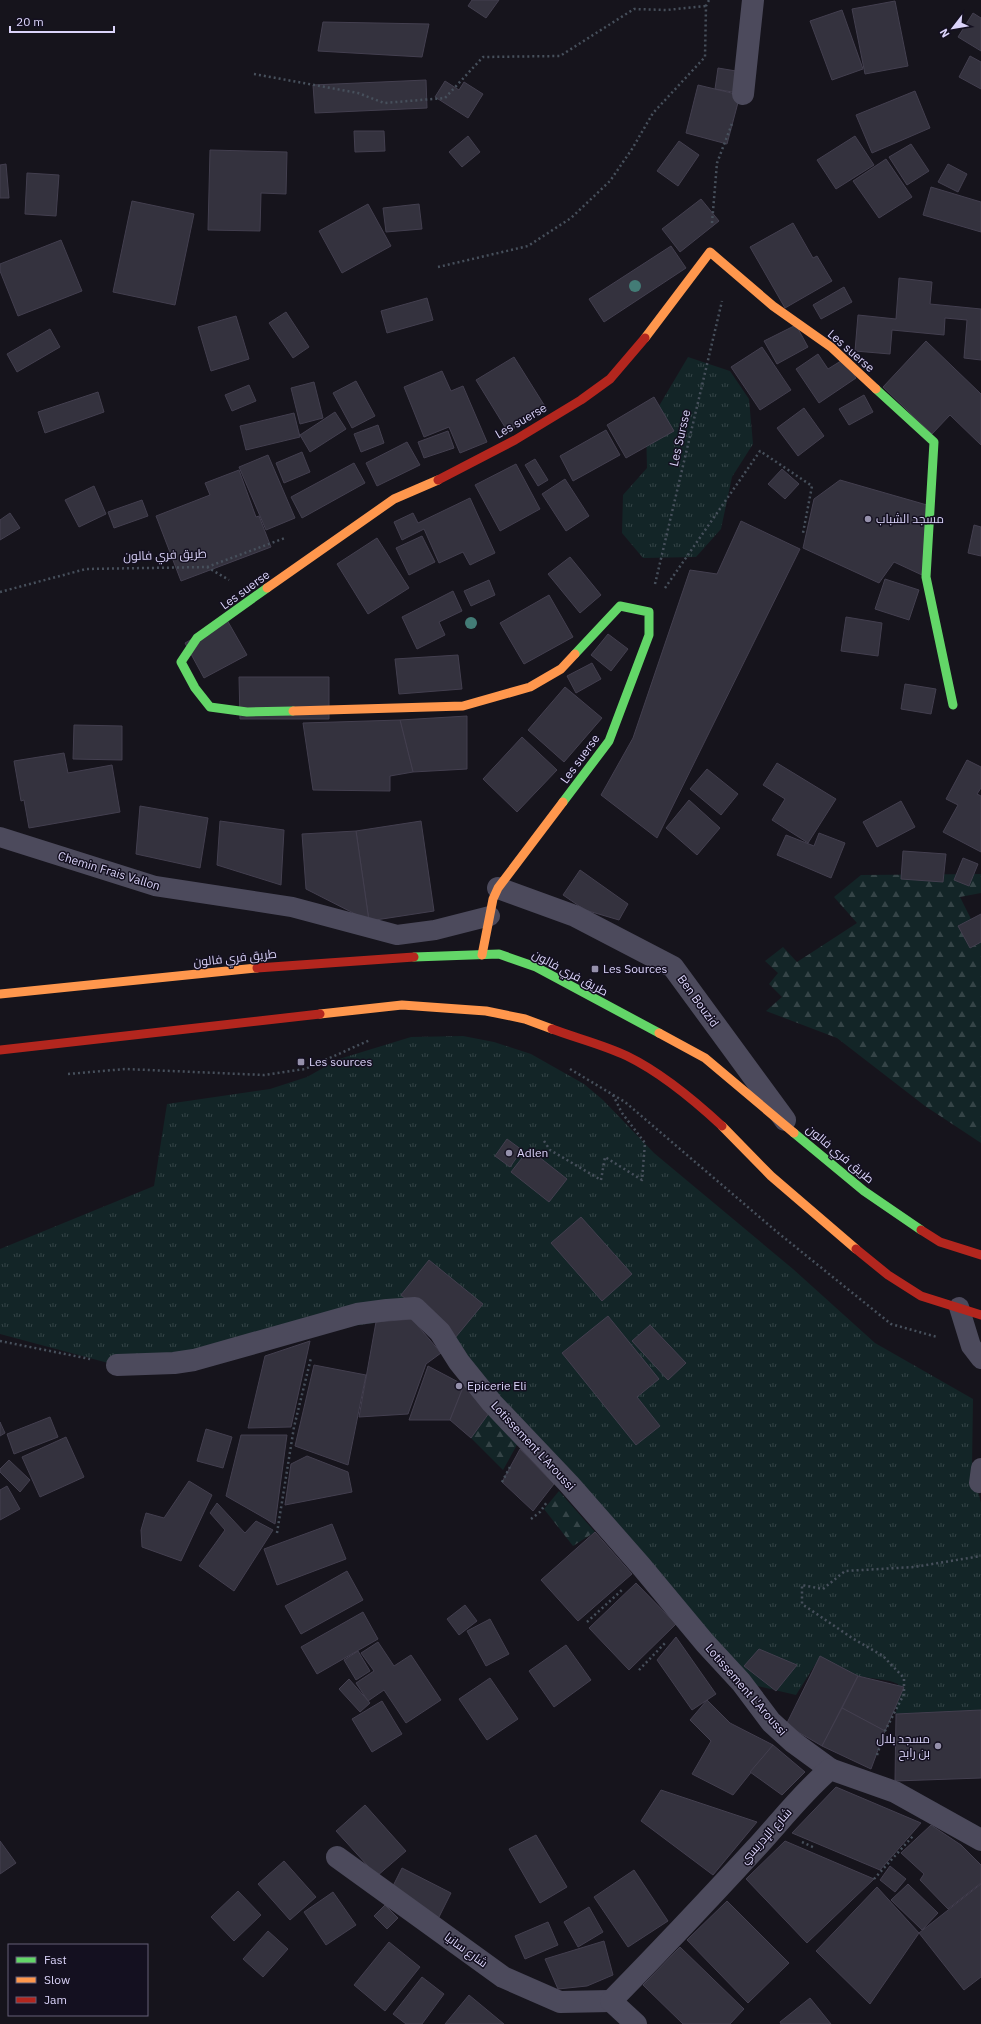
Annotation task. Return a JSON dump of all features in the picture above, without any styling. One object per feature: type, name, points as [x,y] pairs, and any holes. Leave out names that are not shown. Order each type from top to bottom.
[{"type":"main road","name":"Les suerse","points":[[482,955],[493,899],[498,888],[609,741],[649,635],[648,612],[620,606],[561,669],[530,687],[463,706],[247,712],[210,707],[195,688],[181,662],[197,638],[394,499],[446,476],[515,440],[581,400],[610,379],[662,317],[710,252],[773,306],[831,347],[934,442],[926,576],[953,705]]},
{"type":"main road","name":"طريق فري فالون","points":[[0,994],[238,969],[381,958],[499,954],[536,967],[705,1058],[864,1191],[896,1211],[940,1242],[981,1255]]},
{"type":"main road","points":[[0,1050],[402,1005],[486,1011],[525,1019],[627,1056],[662,1078],[705,1110],[736,1139],[771,1176],[888,1275],[921,1296],[959,1306],[981,1315]]},
{"type":"street","points":[[743,94],[753,0]]},
{"type":"street","name":"Ben Bouzid","points":[[498,888],[575,916],[673,967],[794,1132]]},
{"type":"street","name":"Lotissement L'Aroussi","points":[[117,1364],[174,1363],[194,1360],[357,1314],[416,1308],[440,1332],[460,1362],[492,1402],[569,1484],[644,1569],[705,1643],[741,1682],[771,1722],[793,1742],[830,1770]]},
{"type":"street","points":[[830,1770],[895,1792],[981,1840]]},
{"type":"street","name":"شارع الإدريسي","points":[[611,2001],[676,1936],[813,1784],[830,1770]]},
{"type":"street","name":"شارع سانيا","points":[[337,1857],[503,1977],[560,2002],[611,2001]]},
{"type":"street","points":[[611,2001],[636,2024]]},
{"type":"lane","name":"Chemin Frais Vallon","points":[[0,837],[155,886],[292,907],[397,935],[435,930],[490,916]]},
{"type":"lane","points":[[959,1306],[976,1353]]},
{"type":"path","points":[[438,267],[528,246],[571,218],[610,181],[632,149],[653,113],[705,57],[706,6],[709,0]]},
{"type":"path","points":[[254,74],[358,93],[384,103],[445,98],[483,56],[560,56],[634,10],[667,10],[706,6]]},
{"type":"path","points":[[710,252],[717,163],[743,94]]},
{"type":"path","name":"Les Sursse","points":[[648,612],[730,269]]},
{"type":"path","points":[[648,612],[760,451],[812,486],[803,533]]},
{"type":"path","name":"طريق فري فالون","points":[[0,592],[86,569],[207,567],[287,537]]},
{"type":"path","points":[[62,1075],[125,1069],[264,1075],[305,1069],[362,1042],[376,1039]]},
{"type":"path","points":[[569,1068],[625,1102],[776,1232],[891,1324],[976,1353]]},
{"type":"path","points":[[544,1141],[550,1150],[600,1180],[605,1157],[642,1180],[645,1143],[622,1113],[613,1095]]},
{"type":"path","points":[[0,1341],[117,1364]]},
{"type":"path","points":[[277,1533],[294,1427],[312,1354]]},
{"type":"path","points":[[868,1782],[885,1731],[904,1694],[904,1678],[884,1656],[852,1638],[802,1604],[802,1585],[823,1590],[845,1571],[914,1567],[981,1556]]},
{"type":"path","points":[[586,1622],[644,1569]]},
{"type":"path","points":[[639,1670],[671,1638]]},
{"type":"path","points":[[874,1879],[933,1813]]},
{"type":"green space","points":[[688,357],[730,371],[749,399],[753,444],[732,477],[721,529],[696,557],[643,558],[622,533],[623,495],[647,468],[646,428]]},
{"type":"green space","points":[[981,874],[981,893],[960,897],[981,939],[981,1143],[925,1106],[837,1038],[766,1011],[782,997],[769,984],[778,973],[765,961],[783,947],[797,962],[857,923],[834,897],[861,875]]},
{"type":"green space","points":[[463,1036],[494,1042],[531,1054],[584,1084],[603,1100],[654,1153],[793,1269],[875,1343],[973,1399],[972,1467],[981,1503],[981,1710],[896,1714],[898,1684],[890,1681],[858,1676],[820,1657],[796,1695],[741,1682],[425,1316],[287,1335],[112,1364],[0,1334],[0,1249],[154,1186],[167,1104],[270,1089],[307,1077],[339,1059],[411,1037]]},
{"type":"green space","points":[[489,1413],[518,1443],[503,1470],[471,1438]]},
{"type":"green space","points":[[559,1491],[595,1532],[573,1546],[544,1509]]},
{"type":"building","points":[[472,0],[499,0],[486,18],[468,6]]},
{"type":"building","points":[[895,1],[908,66],[865,74],[852,9]]},
{"type":"building","points":[[842,10],[863,69],[832,80],[810,21]]},
{"type":"building","points":[[973,13],[981,18],[981,51],[958,37]]},
{"type":"building","points":[[323,22],[429,24],[422,57],[318,51]]},
{"type":"building","points":[[970,56],[981,62],[981,89],[959,77]]},
{"type":"building","points":[[718,68],[742,72],[738,93],[715,89]]},
{"type":"building","points":[[426,80],[427,108],[315,113],[313,85]]},
{"type":"building","points":[[445,81],[459,90],[464,82],[483,94],[468,118],[435,97]]},
{"type":"building","points":[[698,85],[740,95],[727,144],[686,133]]},
{"type":"building","points":[[915,91],[930,128],[872,153],[856,115]]},
{"type":"building","points":[[354,131],[384,131],[385,151],[355,152]]},
{"type":"building","points":[[468,136],[480,152],[462,167],[449,152]]},
{"type":"building","points":[[855,136],[874,165],[836,189],[817,160]]},
{"type":"building","points":[[679,141],[699,155],[678,186],[657,171]]},
{"type":"building","points":[[911,144],[929,171],[907,185],[889,157]]},
{"type":"building","points":[[210,150],[287,152],[286,194],[261,193],[260,231],[208,230]]},
{"type":"building","points":[[886,159],[912,197],[879,218],[853,181]]},
{"type":"building","points":[[6,164],[9,198],[0,198],[0,165]]},
{"type":"building","points":[[948,164],[967,174],[958,192],[938,182]]},
{"type":"building","points":[[27,173],[59,175],[56,216],[25,214]]},
{"type":"building","points":[[931,187],[981,202],[981,232],[923,215]]},
{"type":"building","points":[[701,199],[719,221],[680,252],[662,229]]},
{"type":"building","points":[[132,201],[194,214],[175,305],[113,292]]},
{"type":"building","points":[[368,204],[391,246],[342,273],[319,231]]},
{"type":"building","points":[[419,204],[422,229],[386,232],[383,208]]},
{"type":"building","points":[[793,223],[813,258],[817,256],[832,281],[785,308],[750,247]]},
{"type":"building","points":[[61,240],[82,291],[18,316],[0,271],[0,264]]},
{"type":"building","points":[[671,246],[686,268],[604,322],[589,299]]},
{"type":"building","points":[[899,278],[932,282],[930,304],[981,309],[981,360],[964,358],[967,320],[945,318],[944,335],[892,330],[890,354],[855,351],[858,315],[896,319]]},
{"type":"building","points":[[844,287],[852,302],[821,319],[813,305]]},
{"type":"building","points":[[427,298],[433,320],[387,333],[381,311]]},
{"type":"building","points":[[286,312],[309,347],[293,358],[269,323]]},
{"type":"building","points":[[236,316],[249,359],[211,371],[198,327]]},
{"type":"building","points":[[796,325],[808,347],[777,364],[764,341]]},
{"type":"building","points":[[50,329],[60,347],[17,372],[7,354]]},
{"type":"building","points":[[926,341],[981,394],[981,445],[950,415],[932,434],[883,387]]},
{"type":"building","points":[[762,347],[791,390],[760,410],[731,367]]},
{"type":"building","points":[[818,354],[828,369],[844,359],[856,378],[819,403],[796,369]]},
{"type":"building","points":[[514,357],[546,408],[508,432],[476,380]]},
{"type":"building","points":[[442,371],[451,391],[463,386],[487,442],[460,453],[449,427],[424,437],[404,387]]},
{"type":"building","points":[[356,381],[375,416],[352,428],[333,393]]},
{"type":"building","points":[[314,382],[323,418],[300,424],[291,388]]},
{"type":"building","points":[[249,385],[256,401],[232,411],[225,395]]},
{"type":"building","points":[[98,392],[104,412],[45,433],[38,412]]},
{"type":"building","points":[[864,395],[873,412],[849,425],[839,409]]},
{"type":"building","points":[[654,397],[674,431],[626,458],[607,425]]},
{"type":"building","points":[[804,408],[824,436],[798,456],[777,428]]},
{"type":"building","points":[[335,412],[346,429],[310,452],[300,435]]},
{"type":"building","points":[[294,413],[300,437],[246,450],[240,426]]},
{"type":"building","points":[[378,425],[384,443],[361,452],[354,434]]},
{"type":"building","points":[[606,430],[620,455],[573,481],[560,456]]},
{"type":"building","points":[[448,431],[454,448],[424,458],[418,442]]},
{"type":"building","points":[[407,442],[420,465],[377,486],[366,463]]},
{"type":"building","points":[[302,452],[310,472],[284,483],[276,463]]},
{"type":"building","points":[[268,455],[295,518],[266,530],[239,467]]},
{"type":"building","points":[[535,459],[548,480],[538,486],[525,465]]},
{"type":"building","points":[[354,463],[365,483],[302,518],[291,497]]},
{"type":"building","points":[[516,464],[540,509],[500,531],[475,485]]},
{"type":"building","points":[[782,469],[799,484],[785,499],[768,484]]},
{"type":"building","points":[[239,470],[256,517],[259,516],[271,547],[181,581],[156,516],[210,495],[205,483]]},
{"type":"building","points":[[565,479],[589,516],[566,531],[542,494]]},
{"type":"building","name":"مسجد الشباب","points":[[840,480],[927,505],[922,575],[894,562],[879,583],[803,548],[814,499]]},
{"type":"building","points":[[94,486],[106,514],[79,527],[65,500]]},
{"type":"building","points":[[470,498],[495,553],[470,565],[463,552],[439,563],[424,529],[402,540],[394,522],[413,513],[418,523]]},
{"type":"building","points":[[142,500],[148,516],[114,528],[108,512]]},
{"type":"building","points":[[10,513],[20,528],[0,540],[0,520]]},
{"type":"building","points":[[741,521],[800,549],[657,838],[601,795],[633,738],[690,570],[717,574]]},
{"type":"building","points":[[974,525],[981,527],[981,556],[968,553]]},
{"type":"building","points":[[422,536],[435,562],[409,575],[396,548]]},
{"type":"building","points":[[377,538],[409,588],[368,614],[337,564]]},
{"type":"building","points":[[570,557],[601,595],[580,613],[548,574]]},
{"type":"building","points":[[885,579],[919,590],[909,620],[875,609]]},
{"type":"building","points":[[489,580],[495,595],[471,606],[464,591]]},
{"type":"building","points":[[453,591],[462,611],[439,622],[445,635],[417,649],[402,617]]},
{"type":"building","points":[[549,595],[573,637],[524,664],[500,623]]},
{"type":"building","points":[[846,617],[882,623],[878,656],[841,651]]},
{"type":"building","points":[[227,620],[247,655],[204,678],[185,643]]},
{"type":"building","points":[[608,634],[628,649],[611,671],[591,655]]},
{"type":"building","points":[[458,655],[462,689],[399,694],[395,659]]},
{"type":"building","points":[[592,663],[601,679],[576,693],[567,676]]},
{"type":"building","points":[[239,677],[329,677],[329,719],[240,719]]},
{"type":"building","points":[[905,684],[936,689],[931,714],[901,709]]},
{"type":"building","points":[[565,687],[602,718],[564,762],[528,730]]},
{"type":"building","points":[[467,716],[467,769],[413,772],[400,720]]},
{"type":"building","points":[[400,720],[413,772],[390,776],[390,791],[313,790],[303,723]]},
{"type":"building","points":[[74,725],[122,726],[122,760],[73,759]]},
{"type":"building","points":[[522,737],[557,770],[517,812],[483,779]]},
{"type":"building","points":[[64,753],[68,773],[112,765],[120,812],[29,828],[24,800],[21,801],[14,761]]},
{"type":"building","points":[[967,760],[981,767],[981,788],[977,794],[981,796],[981,852],[943,832],[958,805],[946,799]]},
{"type":"building","points":[[777,763],[836,799],[808,843],[772,820],[785,799],[763,785]]},
{"type":"building","points":[[707,769],[738,794],[721,815],[690,789]]},
{"type":"building","points":[[689,800],[720,828],[697,855],[666,828]]},
{"type":"building","points":[[901,801],[915,827],[877,847],[863,822]]},
{"type":"building","points":[[140,806],[208,818],[200,868],[136,854]]},
{"type":"building","points":[[220,821],[284,830],[281,885],[217,865]]},
{"type":"building","points":[[421,821],[434,911],[369,921],[356,831]]},
{"type":"building","points":[[356,831],[369,921],[306,889],[302,834]]},
{"type":"building","points":[[819,833],[845,843],[831,878],[777,855],[786,835],[814,846]]},
{"type":"building","points":[[903,851],[946,854],[943,882],[901,879]]},
{"type":"building","points":[[963,858],[978,864],[969,886],[954,880]]},
{"type":"building","points":[[580,870],[628,904],[619,920],[585,910],[563,895]]},
{"type":"building","points":[[981,914],[981,942],[970,948],[958,926]]},
{"type":"building","name":"Adlen","points":[[507,1139],[522,1150],[510,1167],[495,1156]]},
{"type":"building","points":[[529,1149],[567,1179],[549,1202],[511,1172]]},
{"type":"building","points":[[581,1217],[632,1274],[602,1301],[551,1243]]},
{"type":"building","points":[[429,1260],[483,1304],[455,1338],[401,1295]]},
{"type":"building","points":[[608,1316],[659,1379],[637,1397],[660,1426],[636,1445],[562,1353]]},
{"type":"building","points":[[412,1319],[441,1353],[426,1364],[408,1414],[359,1417],[376,1322]]},
{"type":"building","points":[[650,1325],[686,1363],[668,1380],[632,1341]]},
{"type":"building","points":[[310,1341],[291,1427],[248,1428],[265,1356]]},
{"type":"building","points":[[314,1365],[366,1375],[348,1465],[295,1446]]},
{"type":"building","points":[[428,1366],[464,1385],[450,1420],[409,1420]]},
{"type":"building","points":[[464,1385],[489,1413],[471,1438],[450,1420]]},
{"type":"building","points":[[50,1417],[58,1437],[14,1454],[7,1434]]},
{"type":"building","points":[[0,1422],[5,1433],[0,1436]]},
{"type":"building","points":[[206,1429],[232,1437],[223,1468],[197,1461]]},
{"type":"building","points":[[241,1435],[287,1435],[275,1524],[226,1496]]},
{"type":"building","points":[[66,1437],[84,1477],[40,1497],[22,1457]]},
{"type":"building","points":[[520,1449],[554,1484],[533,1511],[502,1482]]},
{"type":"building","points":[[307,1456],[348,1472],[352,1492],[285,1505],[291,1464]]},
{"type":"building","points":[[9,1460],[30,1480],[20,1492],[0,1472],[0,1469]]},
{"type":"building","points":[[189,1481],[212,1495],[181,1561],[142,1547],[141,1530],[146,1513],[164,1518]]},
{"type":"building","points":[[7,1486],[20,1509],[0,1520],[0,1490]]},
{"type":"building","points":[[217,1503],[245,1533],[256,1521],[273,1530],[234,1591],[199,1566],[225,1530],[210,1513]]},
{"type":"building","points":[[332,1524],[346,1559],[277,1585],[264,1549]]},
{"type":"building","points":[[595,1532],[632,1574],[578,1621],[541,1580]]},
{"type":"building","points":[[347,1571],[363,1600],[301,1634],[285,1606]]},
{"type":"building","points":[[636,1583],[676,1624],[629,1670],[589,1628]]},
{"type":"building","points":[[465,1605],[477,1621],[459,1635],[447,1619]]},
{"type":"building","points":[[363,1612],[378,1639],[317,1674],[301,1647]]},
{"type":"building","points":[[490,1619],[509,1654],[486,1666],[467,1631]]},
{"type":"building","points":[[676,1637],[716,1694],[692,1710],[657,1660]]},
{"type":"building","points":[[378,1642],[394,1666],[411,1655],[441,1700],[406,1723],[384,1690],[368,1701],[356,1683],[374,1671],[361,1653]]},
{"type":"building","points":[[566,1645],[591,1680],[554,1707],[529,1671]]},
{"type":"building","points":[[759,1649],[797,1665],[776,1691],[744,1666]]},
{"type":"building","points":[[358,1651],[370,1671],[356,1680],[344,1660]]},
{"type":"building","points":[[820,1656],[858,1676],[822,1746],[786,1725]]},
{"type":"building","points":[[858,1676],[904,1687],[885,1731],[842,1708]]},
{"type":"building","points":[[490,1678],[518,1719],[487,1740],[459,1699]]},
{"type":"building","points":[[349,1679],[370,1703],[360,1712],[339,1689]]},
{"type":"building","points":[[707,1700],[730,1723],[773,1745],[733,1795],[692,1774],[711,1741],[690,1720]]},
{"type":"building","points":[[382,1701],[402,1734],[372,1752],[352,1719]]},
{"type":"building","points":[[842,1708],[885,1731],[871,1769],[822,1746]]},
{"type":"building","name":"مسجد بلال بن رابح","points":[[981,1710],[981,1778],[895,1781],[896,1714]]},
{"type":"building","points":[[773,1745],[805,1772],[782,1795],[750,1772]]},
{"type":"building","points":[[836,1787],[921,1823],[880,1870],[792,1833]]},
{"type":"building","points":[[661,1790],[757,1822],[713,1875],[641,1821]]},
{"type":"building","points":[[365,1805],[406,1851],[377,1876],[336,1831]]},
{"type":"building","points":[[931,1825],[961,1845],[981,1865],[981,1883],[948,1909],[920,1880],[924,1874],[901,1853]]},
{"type":"building","points":[[536,1835],[567,1887],[540,1903],[509,1849]]},
{"type":"building","points":[[0,1841],[16,1863],[0,1874]]},
{"type":"building","points":[[785,1841],[874,1879],[807,1943],[746,1879]]},
{"type":"building","points":[[284,1861],[316,1897],[290,1920],[258,1884]]},
{"type":"building","points":[[890,1866],[906,1879],[895,1892],[880,1880]]},
{"type":"building","points":[[402,1868],[451,1893],[438,1919],[389,1894]]},
{"type":"building","points":[[634,1870],[668,1921],[628,1947],[594,1897]]},
{"type":"building","points":[[908,1884],[938,1913],[922,1930],[891,1900]]},
{"type":"building","points":[[981,1884],[981,1977],[964,1990],[919,1933]]},
{"type":"building","points":[[877,1887],[919,1933],[870,2004],[816,1951]]},
{"type":"building","points":[[238,1891],[261,1915],[234,1941],[211,1917]]},
{"type":"building","points":[[333,1892],[356,1925],[326,1945],[304,1912]]},
{"type":"building","points":[[727,1901],[789,1963],[748,2003],[687,1940]]},
{"type":"building","points":[[385,1905],[398,1918],[387,1929],[374,1916]]},
{"type":"building","points":[[589,1907],[603,1932],[578,1947],[564,1922]]},
{"type":"building","points":[[548,1922],[558,1945],[525,1959],[515,1936]]},
{"type":"building","points":[[268,1931],[288,1949],[263,1977],[243,1959]]},
{"type":"building","points":[[604,1941],[613,1975],[587,1986],[558,1989],[545,1959]]},
{"type":"building","points":[[389,1942],[420,1967],[385,2011],[354,1985]]},
{"type":"building","points":[[680,1947],[744,2009],[730,2024],[683,2024],[643,1985]]},
{"type":"building","points":[[422,1977],[444,1994],[422,2024],[406,2024],[393,2014]]},
{"type":"building","points":[[469,1995],[504,2024],[445,2024]]},
{"type":"building","points":[[810,1998],[831,2024],[781,2024],[780,2022]]},
{"type":"traffic: fast","points":[[876,389],[934,442],[926,577],[953,705]]},
{"type":"traffic: fast","points":[[267,588],[197,638],[181,662],[195,688],[210,707],[247,712],[293,711]]},
{"type":"traffic: fast","points":[[563,802],[609,741],[649,635],[649,612],[620,606],[575,654]]},
{"type":"traffic: fast","points":[[414,957],[499,954],[536,967],[659,1033]]},
{"type":"traffic: fast","points":[[794,1133],[864,1191],[921,1230]]},
{"type":"traffic: slow","points":[[645,338],[710,252],[773,306],[831,347],[876,389]]},
{"type":"traffic: slow","points":[[267,588],[394,499],[438,480]]},
{"type":"traffic: slow","points":[[293,711],[463,706],[530,687],[561,669],[575,654]]},
{"type":"traffic: slow","points":[[482,955],[493,899],[498,888],[563,802]]},
{"type":"traffic: slow","points":[[0,994],[257,968]]},
{"type":"traffic: slow","points":[[320,1014],[402,1005],[486,1011],[525,1019],[552,1029]]},
{"type":"traffic: slow","points":[[659,1033],[705,1058],[794,1133]]},
{"type":"traffic: slow","points":[[722,1126],[771,1176],[856,1249]]},
{"type":"traffic: jam","points":[[438,480],[515,440],[581,400],[610,379],[645,338]]},
{"type":"traffic: jam","points":[[257,968],[414,957]]},
{"type":"traffic: jam","points":[[0,1050],[320,1014]]},
{"type":"traffic: jam","points":[[552,1029],[609,1048],[653,1070],[700,1106],[722,1126]]},
{"type":"traffic: jam","points":[[921,1230],[940,1242],[981,1255]]},
{"type":"traffic: jam","points":[[856,1249],[888,1275],[921,1296],[981,1315]]},
{"type":"place","name":"مسجد الشباب","points":[[868,519]]},
{"type":"place","name":"Les Sources","points":[[595,969]]},
{"type":"place","name":"Les sources","points":[[301,1062]]},
{"type":"place","name":"Adlen","points":[[509,1153]]},
{"type":"place","name":"Epicerie Eli","points":[[459,1386]]},
{"type":"place","name":"مسجد بلال بن رابح","points":[[938,1746]]}]
